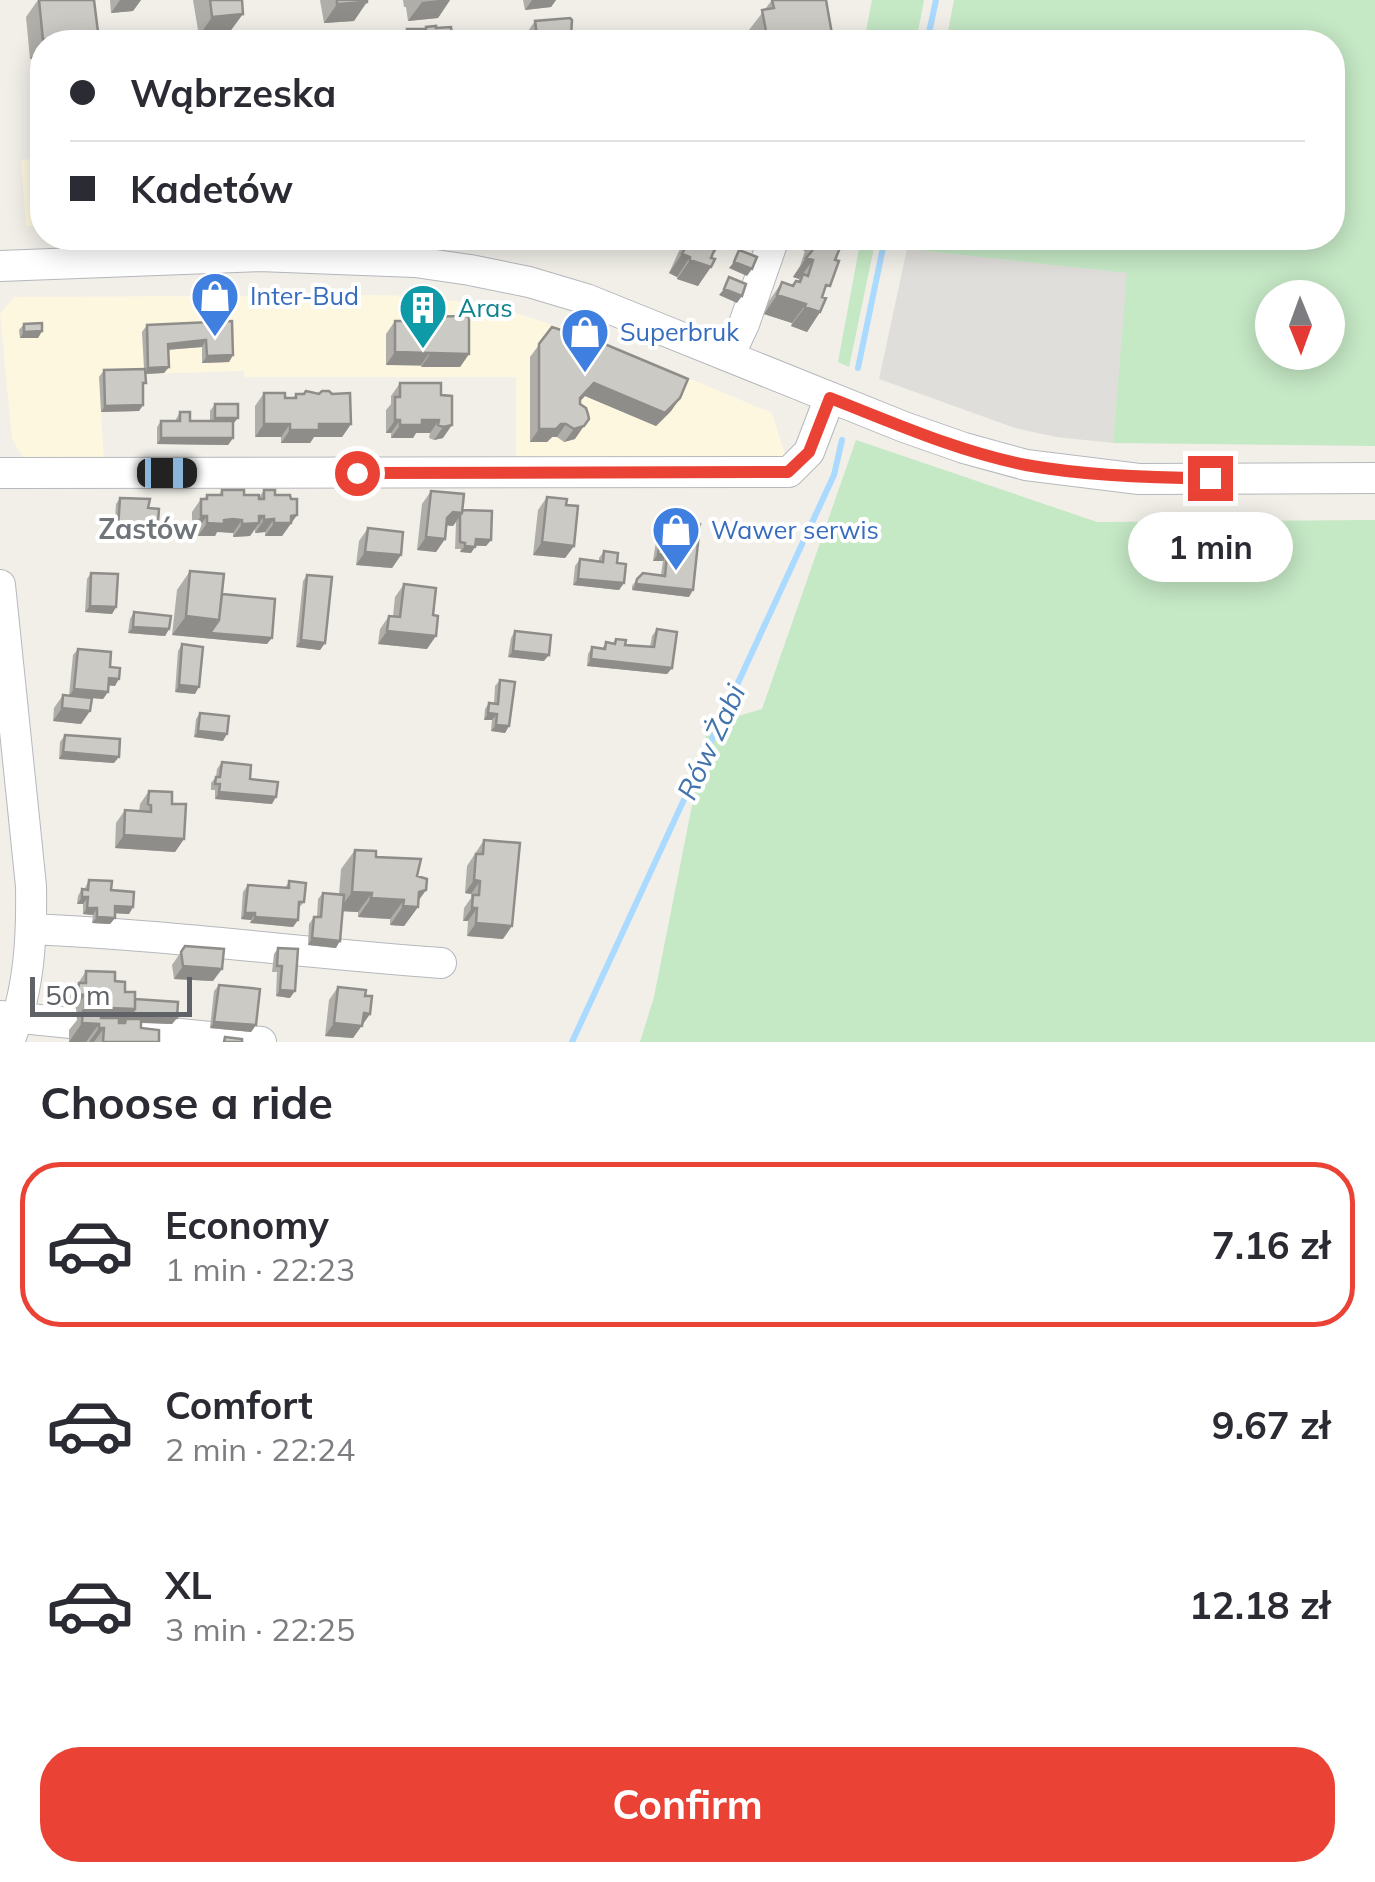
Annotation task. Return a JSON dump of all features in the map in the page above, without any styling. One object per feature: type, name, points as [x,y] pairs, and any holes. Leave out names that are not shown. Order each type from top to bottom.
[{"type":"street","points":[[729,356],[770,250]]},
{"type":"street","points":[[0,266],[216,256],[434,265],[529,282],[567,294],[964,448],[1026,465],[1140,478],[1375,478]]},
{"type":"street","points":[[0,473],[788,472],[809,452],[830,398]]},
{"type":"street","points":[[0,585],[32,929],[27,980],[9,1025],[261,1042]]},
{"type":"street","points":[[32,929],[440,963]]},
{"type":"shaded area","points":[[30,159],[30,226],[26,226],[21,160]]},
{"type":"shaded area","points":[[907,250],[1128,273],[1113,443],[1015,428],[879,379]]},
{"type":"shaded area","points":[[373,295],[462,302],[516,313],[593,338],[772,413],[787,461],[516,460],[516,377],[245,377],[244,371],[144,374],[101,412],[104,460],[25,461],[12,439],[0,314],[14,297]]},
{"type":"green space","points":[[872,0],[924,0],[918,30],[866,30]]},
{"type":"green space","points":[[954,0],[1375,0],[1375,446],[1113,443],[1127,273],[916,250],[1345,250],[1345,30],[948,30]]},
{"type":"green space","points":[[859,250],[873,250],[849,367],[838,362]]},
{"type":"green space","points":[[856,440],[1097,522],[1375,520],[1375,1042],[640,1042],[654,997],[708,725],[762,709]]},
{"type":"building","points":[[39,0],[94,0],[98,30],[42,30]]},
{"type":"building","points":[[210,0],[242,0],[243,14],[212,17]]},
{"type":"building","points":[[337,0],[367,0],[367,2],[337,4]]},
{"type":"building","points":[[772,0],[826,0],[831,30],[766,30],[762,10],[774,8]]},
{"type":"building","points":[[570,18],[571,30],[536,30],[535,21]]},
{"type":"building","points":[[451,27],[451,30],[407,30]]},
{"type":"building","points":[[684,250],[715,250],[711,258],[715,259],[711,267],[682,254]]},
{"type":"building","points":[[739,250],[757,257],[752,269],[734,262]]},
{"type":"building","points":[[839,250],[835,260],[839,261],[830,286],[826,285],[820,312],[777,295],[782,282],[793,286],[803,274],[808,276],[813,260],[806,258],[812,251]]},
{"type":"building","points":[[729,277],[746,284],[742,296],[724,289]]},
{"type":"building","points":[[469,316],[469,354],[395,352],[395,321],[404,321],[404,317]]},
{"type":"building","points":[[232,321],[233,355],[207,356],[206,340],[168,344],[169,367],[148,368],[147,325]]},
{"type":"building","points":[[42,323],[42,331],[24,332],[24,324]]},
{"type":"building","name":"Superbruk","points":[[552,327],[688,379],[680,398],[665,413],[594,383],[580,398],[589,419],[584,426],[574,429],[561,424],[556,429],[539,429],[539,344]]},
{"type":"building","points":[[145,369],[143,405],[105,406],[104,370]]},
{"type":"building","points":[[400,383],[441,383],[441,395],[452,396],[452,425],[443,427],[438,425],[439,420],[422,420],[422,425],[400,425],[400,420],[395,420],[395,397],[400,397]]},
{"type":"building","points":[[264,393],[285,393],[285,398],[296,398],[296,394],[350,393],[351,424],[319,424],[319,430],[290,430],[290,424],[264,424]]},
{"type":"building","points":[[215,404],[238,404],[238,418],[215,418]]},
{"type":"building","points":[[180,412],[190,412],[190,421],[233,421],[233,438],[161,438],[161,421],[180,421]]},
{"type":"building","points":[[222,490],[244,490],[244,495],[259,495],[259,499],[264,499],[264,490],[290,495],[297,499],[297,515],[291,516],[291,523],[274,523],[274,519],[259,516],[259,523],[242,524],[242,520],[233,519],[224,520],[224,524],[207,523],[207,516],[201,516],[201,499],[222,495]]},
{"type":"building","points":[[431,491],[464,494],[462,513],[453,512],[447,518],[445,539],[426,537]]},
{"type":"building","points":[[547,497],[567,499],[566,505],[578,506],[574,546],[542,542]]},
{"type":"building","points":[[120,498],[150,499],[148,508],[159,509],[158,522],[148,521],[148,530],[118,528]]},
{"type":"building","points":[[463,510],[492,511],[491,540],[476,539],[475,547],[460,542]]},
{"type":"building","name":"Wawer serwis","points":[[671,520],[700,524],[693,590],[636,584],[643,573],[665,576],[667,555],[658,554],[661,535],[670,536]]},
{"type":"building","points":[[368,528],[403,532],[401,555],[365,552]]},
{"type":"building","points":[[604,551],[618,553],[617,563],[626,564],[624,583],[578,579],[580,559],[603,562]]},
{"type":"building","points":[[190,571],[224,574],[219,620],[186,616]]},
{"type":"building","points":[[91,573],[118,574],[116,607],[90,606]]},
{"type":"building","points":[[307,575],[332,577],[325,643],[301,640]]},
{"type":"building","points":[[404,584],[436,588],[436,636],[387,631],[389,616],[400,617]]},
{"type":"building","points":[[222,594],[275,599],[272,638],[210,633],[219,620]]},
{"type":"building","points":[[134,612],[171,616],[169,629],[133,627]]},
{"type":"building","points":[[657,629],[677,632],[672,668],[591,659],[592,647],[605,649],[606,642],[615,644],[616,639],[626,640],[625,645],[654,647]]},
{"type":"building","points":[[515,631],[551,635],[549,655],[513,651]]},
{"type":"building","points":[[182,644],[203,647],[199,687],[179,685]]},
{"type":"building","points":[[78,649],[111,652],[110,667],[120,668],[119,679],[109,678],[108,692],[74,689]]},
{"type":"building","points":[[500,680],[515,682],[509,726],[496,725],[497,714],[488,713],[489,703],[498,704]]},
{"type":"building","points":[[63,695],[92,698],[90,711],[62,708]]},
{"type":"building","points":[[200,713],[229,716],[227,734],[198,731]]},
{"type":"building","points":[[65,735],[120,739],[119,757],[63,752]]},
{"type":"building","points":[[222,762],[251,765],[250,779],[278,782],[276,797],[219,792],[220,784],[215,784]]},
{"type":"building","points":[[149,791],[172,792],[172,804],[186,804],[184,839],[124,835],[125,810],[151,812]]},
{"type":"building","points":[[484,840],[520,843],[512,926],[476,923],[473,895],[479,895],[480,881],[474,880],[476,854],[483,854]]},
{"type":"building","points":[[355,850],[376,851],[376,857],[421,859],[417,876],[427,879],[426,890],[419,892],[418,907],[403,906],[404,900],[371,898],[372,893],[352,892]]},
{"type":"building","points":[[89,880],[112,881],[111,890],[134,892],[133,907],[115,906],[115,918],[97,917],[97,908],[87,908],[88,897],[82,897],[82,889],[88,890]]},
{"type":"building","points":[[289,881],[306,883],[298,920],[245,913],[248,885],[289,888]]},
{"type":"building","points":[[323,893],[344,895],[340,941],[312,938],[314,917],[321,917]]},
{"type":"building","points":[[185,946],[224,949],[222,969],[183,966],[181,952]]},
{"type":"building","points":[[278,948],[298,949],[295,991],[280,990],[282,966],[277,966]]},
{"type":"building","points":[[86,971],[115,972],[115,981],[125,982],[125,992],[135,992],[135,1009],[85,1007],[85,995],[78,994],[79,983],[86,983]]},
{"type":"building","points":[[219,985],[260,989],[256,1025],[214,1022]]},
{"type":"building","points":[[338,987],[366,990],[365,996],[372,996],[370,1014],[364,1013],[362,1026],[334,1023]]},
{"type":"building","points":[[135,999],[178,1002],[177,1018],[130,1015]]},
{"type":"building","points":[[83,1011],[101,1012],[101,1018],[119,1018],[119,1023],[141,1019],[141,1028],[159,1030],[159,1042],[103,1042],[104,1028],[82,1023]]},
{"type":"building","points":[[225,1037],[242,1039],[242,1042],[224,1042]]},
{"type":"waterway","name":"Rów Żabi","points":[[930,30],[936,0]]},
{"type":"waterway","name":"Rów Żabi","points":[[858,368],[883,250]]},
{"type":"waterway","name":"Rów Żabi","points":[[572,1042],[834,475],[842,440]]},
{"type":"place","name":"Inter-Bud","points":[[215,338]]},
{"type":"place","name":"Aras","points":[[423,350]]},
{"type":"place","name":"Superbruk","points":[[585,374]]},
{"type":"place","name":"Wawer serwis","points":[[676,572]]},
{"type":"district","name":"Zastów","points":[[148,529]]},
{"type":"route","points":[[357,473],[788,472],[809,452],[830,398],[964,448],[1026,465],[1140,478],[1210,478]]}]
